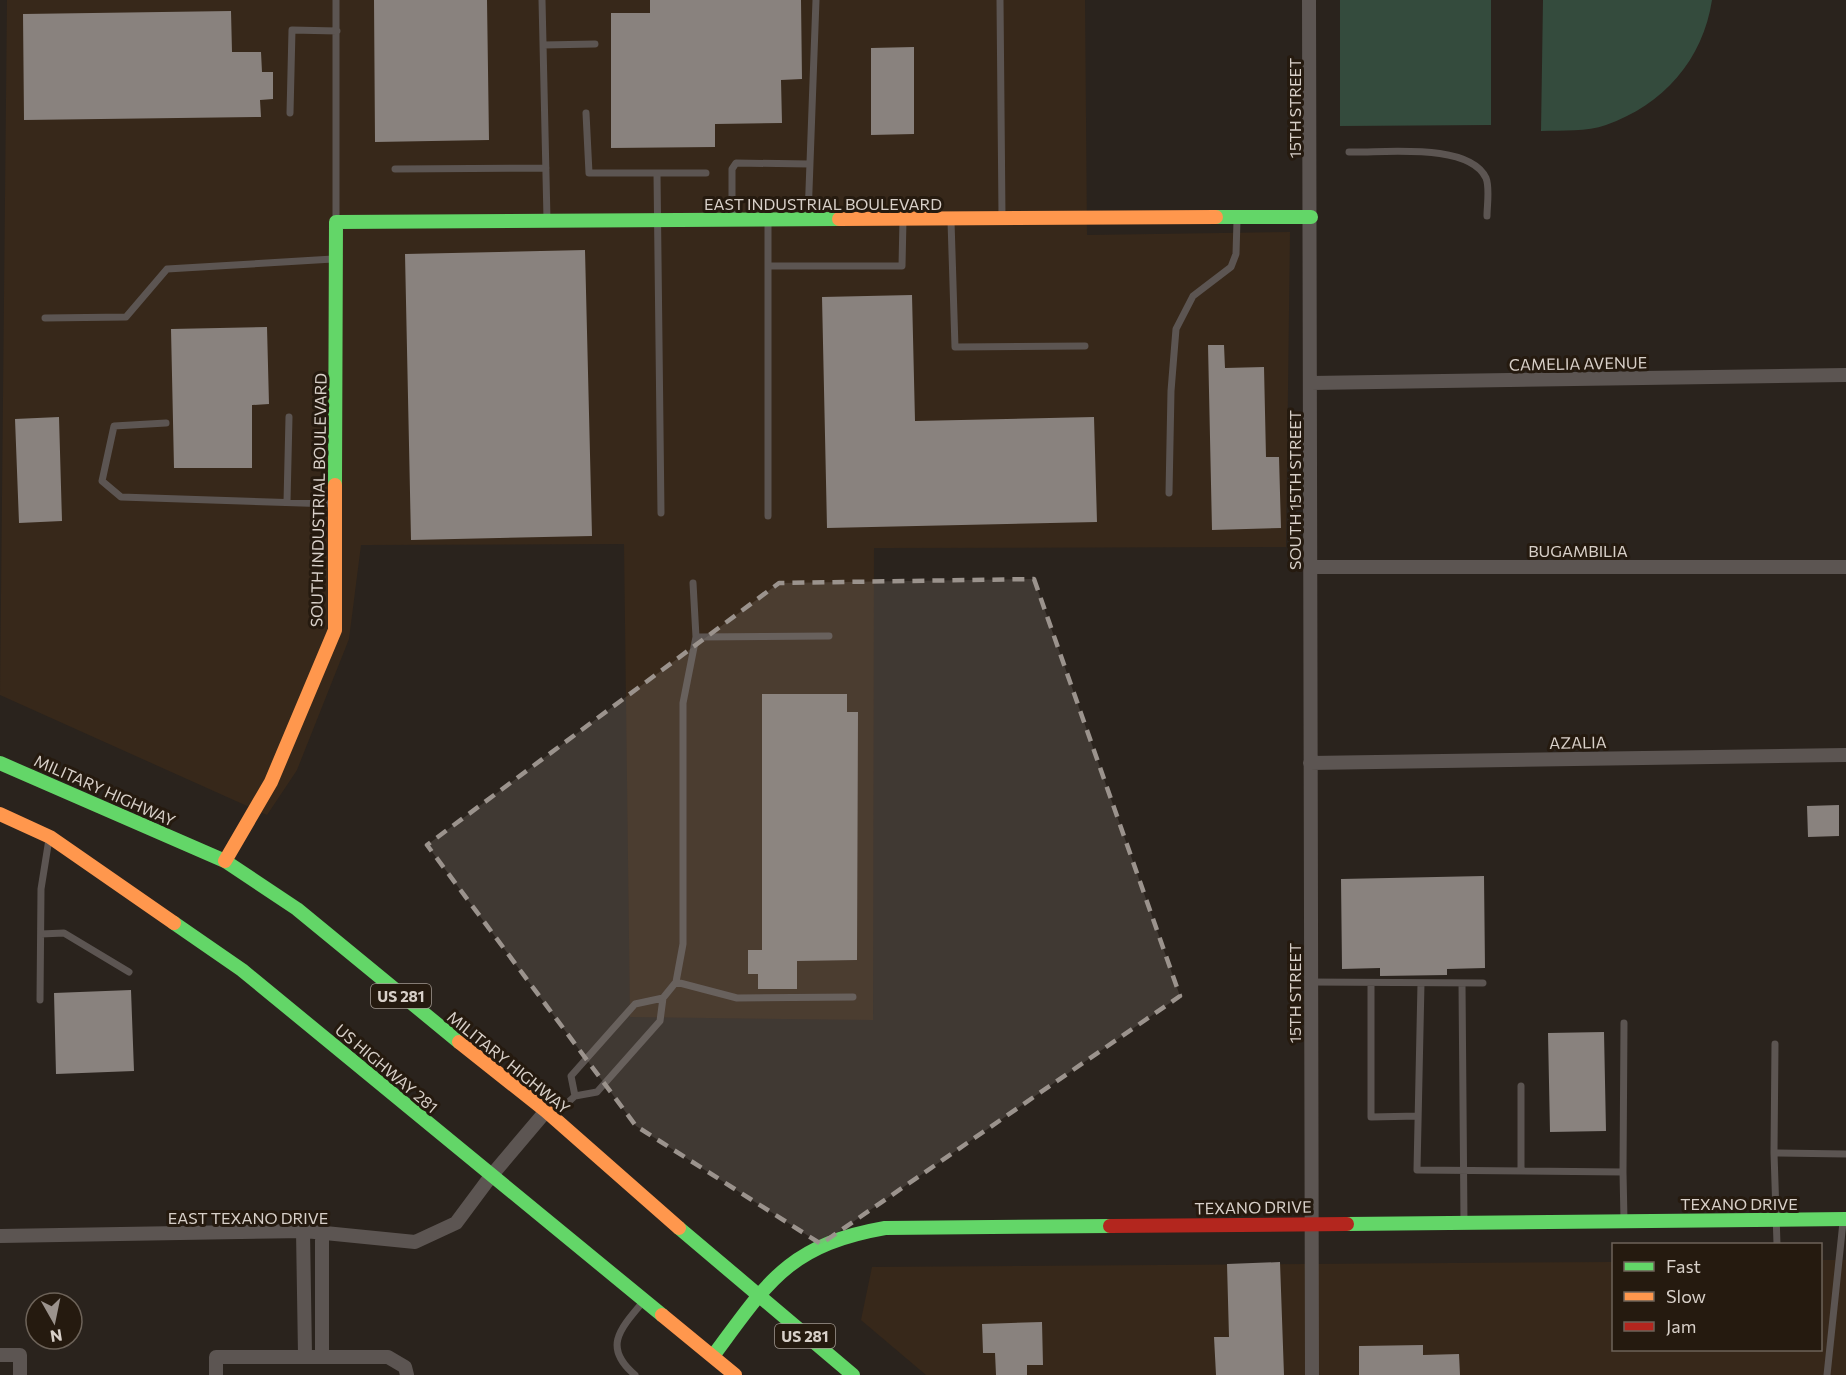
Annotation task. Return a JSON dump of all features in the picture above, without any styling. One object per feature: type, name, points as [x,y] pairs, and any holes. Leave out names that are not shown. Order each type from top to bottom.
[{"type":"street","name":"15TH STREET","points":[[1310,0],[1311,217]]},
{"type":"street","name":"EAST INDUSTRIAL BOULEVARD","points":[[336,222],[1311,217]]},
{"type":"street","name":"SOUTH 15TH STREET","points":[[1310,763],[1311,217]]},
{"type":"street","name":"SOUTH INDUSTRIAL BOULEVARD","points":[[225,861],[271,782],[335,630],[336,222]]},
{"type":"street","name":"CAMELIA AVENUE","points":[[1311,383],[1846,375]]},
{"type":"street","name":"BUGAMBILIA","points":[[1310,567],[1846,567]]},
{"type":"street","name":"AZALIA","points":[[1310,763],[1846,755]]},
{"type":"street","name":"MILITARY HIGHWAY","points":[[0,763],[225,861],[297,909],[392,989],[549,1114],[758,1297]]},
{"type":"street","name":"15TH STREET","points":[[1310,763],[1311,1223]]},
{"type":"street","name":"US HIGHWAY 281","points":[[0,814],[50,837],[242,970],[713,1356],[731,1374]]},
{"type":"street","name":"EAST TEXANO DRIVE","points":[[0,1236],[303,1232],[415,1242],[456,1223],[491,1176],[549,1114]]},
{"type":"street","name":"TEXANO DRIVE","points":[[713,1356],[787,1263],[819,1243],[851,1232],[885,1228],[1845,1219]]},
{"type":"street","points":[[1311,1223],[1312,1375]]},
{"type":"street","points":[[303,1232],[305,1355]]},
{"type":"street","points":[[322,1233],[322,1356]]},
{"type":"street","name":"US 281","points":[[758,1297],[853,1375]]},
{"type":"street","points":[[0,1355],[20,1355],[20,1375]]},
{"type":"street","points":[[216,1375],[216,1357],[305,1355],[388,1357],[405,1366],[407,1375]]},
{"type":"lane","points":[[336,0],[336,222]]},
{"type":"lane","points":[[542,0],[547,221]]},
{"type":"lane","points":[[808,220],[816,0]]},
{"type":"lane","points":[[1000,0],[1002,218]]},
{"type":"lane","points":[[290,113],[292,30],[337,31]]},
{"type":"lane","points":[[543,45],[595,44]]},
{"type":"lane","points":[[586,113],[589,173],[706,173]]},
{"type":"lane","points":[[1349,152],[1450,154],[1478,165],[1487,181],[1486,216]]},
{"type":"lane","points":[[732,220],[732,169],[736,163],[809,164]]},
{"type":"lane","points":[[395,169],[546,168]]},
{"type":"lane","points":[[657,173],[661,513]]},
{"type":"lane","points":[[1169,493],[1171,391],[1176,329],[1193,296],[1231,267],[1236,254],[1237,217]]},
{"type":"lane","points":[[768,266],[902,266],[903,219]]},
{"type":"lane","points":[[951,219],[955,347],[1085,346]]},
{"type":"lane","points":[[768,220],[768,516]]},
{"type":"lane","points":[[45,318],[126,317],[167,269],[336,259]]},
{"type":"lane","points":[[287,502],[288,417]]},
{"type":"lane","points":[[166,423],[114,426],[102,481],[122,497],[336,504]]},
{"type":"lane","points":[[549,1114],[575,1096],[597,1092],[660,1021],[663,998],[676,982],[683,944],[683,702],[696,637],[693,584]]},
{"type":"lane","points":[[696,637],[829,636]]},
{"type":"lane","points":[[40,1000],[41,890],[50,837]]},
{"type":"lane","points":[[41,934],[64,933],[129,972]]},
{"type":"lane","points":[[676,982],[737,998],[853,996]]},
{"type":"lane","points":[[1310,982],[1483,983]]},
{"type":"lane","points":[[1371,983],[1371,1117],[1418,1116]]},
{"type":"lane","points":[[1420,983],[1417,1170],[1623,1172]]},
{"type":"lane","points":[[1462,983],[1464,1222]]},
{"type":"lane","points":[[575,1096],[571,1076],[635,1005],[663,998]]},
{"type":"lane","points":[[1624,1023],[1624,1220]]},
{"type":"lane","points":[[1775,1044],[1774,1153],[1777,1243]]},
{"type":"lane","points":[[1521,1086],[1521,1171]]},
{"type":"lane","points":[[1774,1153],[1846,1154]]},
{"type":"lane","points":[[1827,1375],[1845,1219]]},
{"type":"lane","points":[[635,1375],[621,1363],[616,1345],[620,1329],[644,1300]]},
{"type":"highlighted area","points":[[1034,579],[1180,996],[821,1244],[636,1126],[427,845],[779,583]]},
{"type":"shaded area","points":[[7,0],[1085,0],[1087,235],[1290,232],[1286,547],[874,548],[873,1020],[630,1017],[624,544],[361,545],[349,639],[297,770],[267,815],[0,695]]},
{"type":"shaded area","points":[[1822,1260],[1846,1260],[1846,1375],[926,1375],[861,1320],[872,1267],[1612,1262],[1612,1351],[1822,1351]]},
{"type":"green space","points":[[1340,0],[1491,0],[1491,125],[1340,126]]},
{"type":"green space","points":[[1543,0],[1712,0],[1700,42],[1690,61],[1662,92],[1627,116],[1606,125],[1583,130],[1541,131]]},
{"type":"building","points":[[374,0],[487,0],[489,140],[375,142]]},
{"type":"building","points":[[650,0],[801,0],[802,79],[781,80],[782,123],[715,124],[715,147],[611,148],[611,13],[650,13]]},
{"type":"building","points":[[231,11],[232,52],[261,52],[262,72],[273,72],[273,99],[260,100],[261,117],[24,120],[23,14]]},
{"type":"building","points":[[914,47],[914,134],[871,135],[871,48]]},
{"type":"building","points":[[585,250],[592,536],[411,540],[405,254]]},
{"type":"building","points":[[912,295],[915,421],[1094,417],[1097,522],[827,528],[822,297]]},
{"type":"building","points":[[267,327],[269,404],[252,405],[252,468],[174,468],[171,329]]},
{"type":"building","points":[[1208,345],[1224,345],[1225,368],[1264,367],[1266,457],[1279,457],[1281,528],[1212,530]]},
{"type":"building","points":[[59,417],[62,521],[19,523],[15,419]]},
{"type":"building","points":[[762,694],[847,694],[847,712],[858,712],[857,960],[797,961],[797,989],[758,989],[758,974],[748,974],[748,950],[762,950]]},
{"type":"building","points":[[1839,805],[1839,836],[1808,837],[1807,806]]},
{"type":"building","points":[[1484,876],[1485,968],[1447,969],[1447,975],[1380,976],[1380,968],[1342,969],[1341,879]]},
{"type":"building","points":[[131,990],[134,1071],[56,1074],[54,993]]},
{"type":"building","points":[[1604,1032],[1606,1131],[1550,1132],[1548,1033]]},
{"type":"building","points":[[1280,1262],[1284,1375],[1216,1375],[1214,1337],[1229,1337],[1227,1264]]},
{"type":"building","points":[[1042,1322],[1043,1365],[1027,1365],[1027,1375],[996,1375],[995,1353],[983,1353],[982,1324]]},
{"type":"building","points":[[1423,1345],[1423,1355],[1459,1354],[1460,1375],[1359,1375],[1359,1346]]},
{"type":"traffic: fast","points":[[1216,217],[1311,217]]},
{"type":"traffic: fast","points":[[335,485],[336,222],[839,219]]},
{"type":"traffic: fast","points":[[0,763],[225,861],[297,909],[459,1042]]},
{"type":"traffic: fast","points":[[174,923],[242,970],[662,1315]]},
{"type":"traffic: fast","points":[[1347,1224],[1846,1219]]},
{"type":"traffic: fast","points":[[713,1356],[749,1307],[783,1271],[802,1256],[852,1235],[885,1228],[1110,1226]]},
{"type":"traffic: fast","points":[[679,1228],[853,1375]]},
{"type":"traffic: slow","points":[[839,219],[1216,217]]},
{"type":"traffic: slow","points":[[225,861],[271,782],[335,630],[335,485]]},
{"type":"traffic: slow","points":[[0,814],[50,837],[174,923]]},
{"type":"traffic: slow","points":[[459,1042],[546,1111],[679,1228]]},
{"type":"traffic: slow","points":[[662,1315],[735,1375]]},
{"type":"traffic: jam","points":[[1110,1226],[1347,1224]]}]
